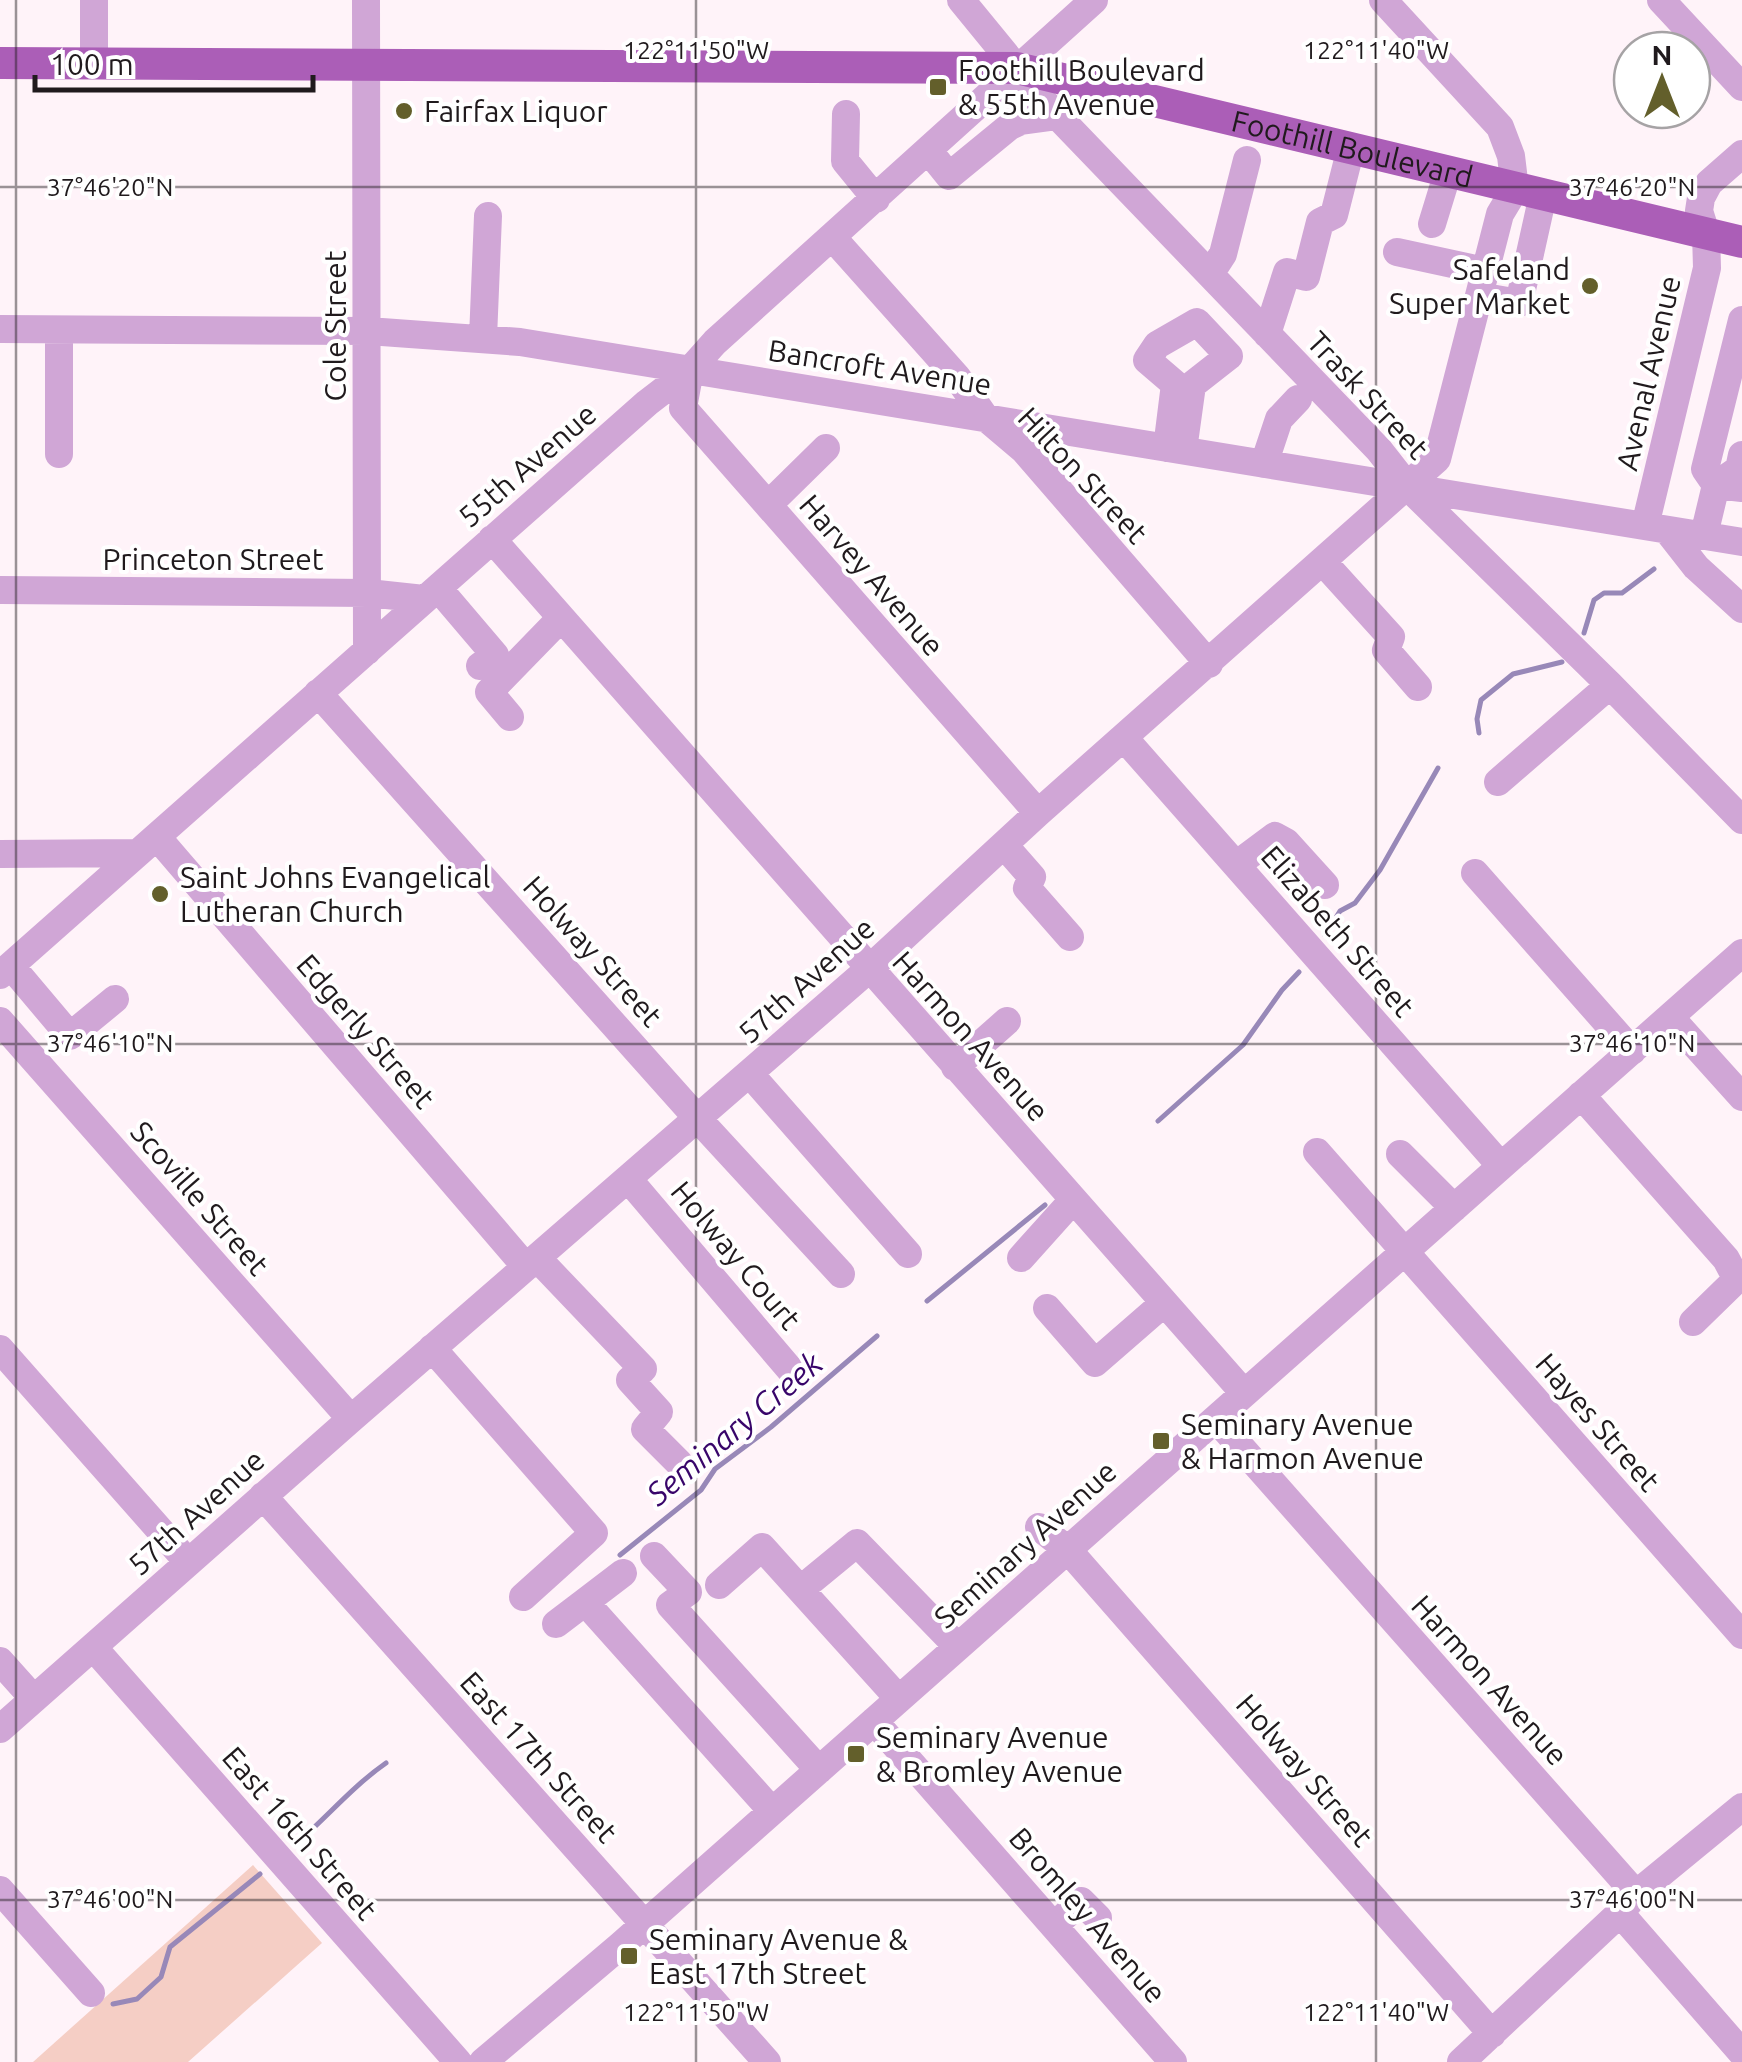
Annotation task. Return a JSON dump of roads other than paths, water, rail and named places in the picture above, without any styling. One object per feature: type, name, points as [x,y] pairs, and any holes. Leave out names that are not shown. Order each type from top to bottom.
[{"type":"main road","name":"Foothill Boulevard","points":[[0,63],[1018,68],[1742,242]]},
{"type":"street","points":[[94,0],[94,64]]},
{"type":"street","name":"Cole Street","points":[[366,0],[367,651]]},
{"type":"street","name":"Trask Street","points":[[962,0],[1058,116],[1378,450],[1408,487],[1610,684],[1742,820]]},
{"type":"street","name":"55th Avenue","points":[[5,971],[647,402],[690,370],[714,342],[1094,0]]},
{"type":"street","points":[[1383,0],[1500,127],[1529,192],[1518,303],[1482,284],[1398,252]]},
{"type":"street","points":[[1660,0],[1742,87]]},
{"type":"street","points":[[846,114],[846,161],[876,199]]},
{"type":"street","points":[[928,150],[950,176],[1010,126],[1058,116]]},
{"type":"street","points":[[1267,334],[1287,272],[1306,277],[1320,222],[1334,215],[1351,148]]},
{"type":"street","name":"Avenal Avenue","points":[[1656,528],[1707,268],[1706,234],[1698,211],[1709,183],[1742,154]]},
{"type":"street","points":[[1210,274],[1223,254],[1247,160]]},
{"type":"street","points":[[1432,224],[1448,172]]},
{"type":"street","name":"57th Avenue","points":[[0,1729],[869,970],[1437,459],[1500,214],[1529,192]]},
{"type":"street","points":[[483,338],[488,216]]},
{"type":"street","name":"Hilton Street","points":[[833,238],[957,377],[985,417],[1024,450],[1209,664]]},
{"type":"street","points":[[1729,486],[1706,468],[1742,320]]},
{"type":"street","name":"Bancroft Avenue","points":[[0,329],[368,331],[520,342],[1742,542]]},
{"type":"street","points":[[58,454],[59,330]]},
{"type":"street","name":"Harvey Avenue","points":[[690,370],[683,408],[1038,814]]},
{"type":"street","points":[[1264,464],[1279,419],[1298,399]]},
{"type":"street","points":[[768,505],[826,448]]},
{"type":"street","points":[[1704,535],[1739,469],[1742,455]]},
{"type":"street","points":[[1656,528],[1742,609]]},
{"type":"street","name":"Harmon Avenue","points":[[492,539],[1244,1394]]},
{"type":"street","points":[[1323,562],[1391,638],[1386,650],[1418,687]]},
{"type":"street","name":"Princeton Street","points":[[0,590],[431,593]]},
{"type":"street","points":[[1742,590],[1742,609]]},
{"type":"street","points":[[431,593],[495,655],[480,666]]},
{"type":"street","points":[[510,717],[490,692],[561,618]]},
{"type":"street","points":[[1498,782],[1610,684]]},
{"type":"street","name":"Holway Street","points":[[318,692],[841,1274]]},
{"type":"street","name":"Elizabeth Street","points":[[1125,738],[1502,1166]]},
{"type":"street","points":[[1236,864],[1274,836],[1286,842],[1325,885]]},
{"type":"street","points":[[0,854],[148,845]]},
{"type":"street","name":"Edgerly Street","points":[[148,845],[532,1262],[643,1369],[630,1380],[659,1412],[645,1428],[678,1463]]},
{"type":"street","points":[[1004,845],[1032,876],[1028,888],[1070,937]]},
{"type":"street","points":[[1476,873],[1632,1051]]},
{"type":"street","name":"Seminary Avenue","points":[[483,2062],[645,1924],[1742,953]]},
{"type":"street","points":[[5,971],[70,1036],[115,999]]},
{"type":"street","points":[[1670,1017],[1742,1097]]},
{"type":"street","name":"Scoville Street","points":[[0,1021],[351,1419]]},
{"type":"street","points":[[955,1067],[1007,1021]]},
{"type":"street","points":[[750,1074],[908,1254]]},
{"type":"street","points":[[1581,1096],[1726,1259],[1734,1274],[1732,1283],[1693,1322]]},
{"type":"street","name":"Hayes Street","points":[[1317,1152],[1742,1635]]},
{"type":"street","points":[[1400,1154],[1454,1208]]},
{"type":"street","name":"Holway Court","points":[[629,1180],[793,1373]]},
{"type":"street","points":[[1021,1258],[1073,1200]]},
{"type":"street","points":[[1047,1308],[1095,1363],[1164,1303]]},
{"type":"street","points":[[432,1348],[594,1533],[523,1596]]},
{"type":"street","points":[[0,1349],[188,1562]]},
{"type":"street","name":"Harmon Avenue","points":[[1216,1419],[1628,1904],[1742,2054]]},
{"type":"street","name":"East 17th Street","points":[[263,1496],[767,2062]]},
{"type":"street","name":"Holway Street","points":[[1039,1527],[1068,1550],[1492,2034]]},
{"type":"street","points":[[812,1580],[857,1543],[958,1647]]},
{"type":"street","points":[[720,1585],[762,1547],[899,1699]]},
{"type":"street","points":[[654,1556],[688,1592],[670,1605],[819,1770]]},
{"type":"street","points":[[556,1624],[623,1573]]},
{"type":"street","points":[[586,1602],[772,1812]]},
{"type":"street","name":"East 16th Street","points":[[93,1648],[458,2062]]},
{"type":"street","points":[[0,1662],[34,1699]]},
{"type":"street","name":"Bromley Avenue","points":[[874,1721],[1173,2062]]},
{"type":"street","points":[[1462,2062],[1628,1904],[1742,1807]]},
{"type":"street","points":[[0,1890],[91,1993]]},
{"type":"street","points":[[1054,1926],[1080,1901],[1098,1918]]},
{"type":"waterway","name":"Seminary Creek","points":[[1584,633],[1594,600],[1604,593],[1622,593],[1654,569]]},
{"type":"waterway","name":"Seminary Creek","points":[[1479,733],[1481,700],[1513,674],[1562,662]]},
{"type":"waterway","name":"Seminary Creek","points":[[1325,935],[1340,911],[1355,903],[1380,870],[1438,768]]},
{"type":"waterway","name":"Seminary Creek","points":[[1158,1121],[1243,1045],[1299,972]]},
{"type":"waterway","name":"Seminary Creek","points":[[927,1301],[1045,1205]]},
{"type":"waterway","name":"Seminary Creek","points":[[620,1555],[701,1490],[715,1469],[771,1427],[877,1336]]},
{"type":"waterway","name":"Seminary Creek","points":[[297,1843],[386,1763]]},
{"type":"waterway","name":"Seminary Creek","points":[[113,2004],[137,1999],[161,1977],[170,1947],[260,1874]]},
{"type":"place","name":"Foothill Boulevard & 55th Avenue","points":[[938,87]]},
{"type":"place","name":"Fairfax Liquor","points":[[404,111]]},
{"type":"place","name":"Safeland Super Market","points":[[1590,286]]},
{"type":"place","name":"Saint Johns Evangelical Lutheran Church","points":[[160,894]]},
{"type":"place","name":"Seminary Avenue & Harmon Avenue","points":[[1161,1441]]},
{"type":"place","name":"Seminary Avenue & Bromley Avenue","points":[[856,1754]]},
{"type":"place","name":"Seminary Avenue & East 17th Street","points":[[629,1956]]}]
